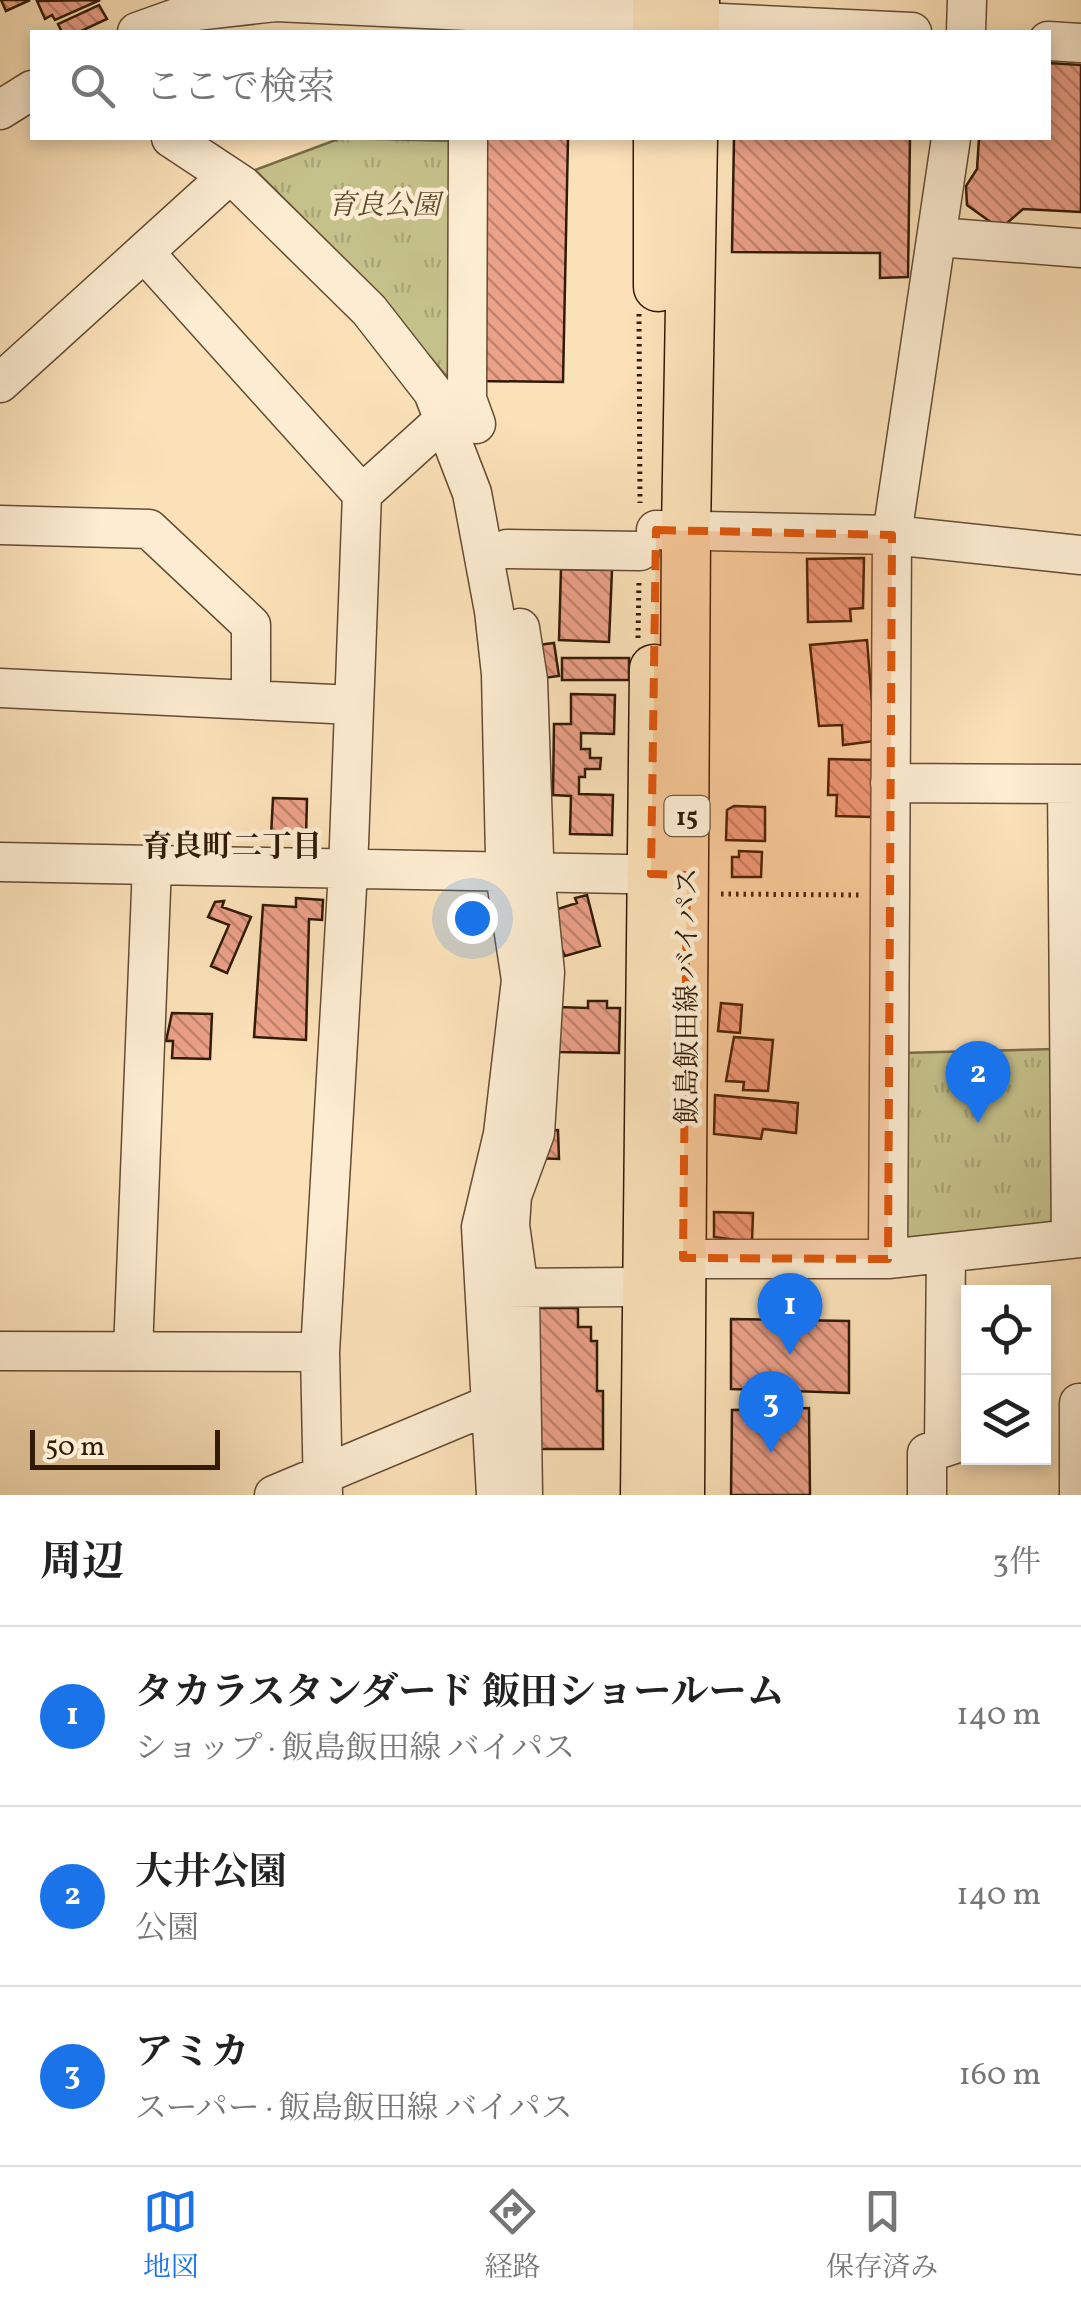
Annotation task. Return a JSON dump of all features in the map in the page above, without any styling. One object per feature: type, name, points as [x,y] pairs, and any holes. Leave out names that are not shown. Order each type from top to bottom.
[{"type":"main road","name":"飯島飯田線 バイパス","points":[[644,1495],[653,1268],[684,881],[660,538],[658,140]]},
{"type":"main road","name":"飯島飯田線 バイパス","points":[[660,538],[694,140]]},
{"type":"main road","name":"飯島飯田線 バイパス","points":[[653,1268],[680,1495]]},
{"type":"street","points":[[966,30],[967,0]]},
{"type":"street","points":[[143,30],[196,11],[228,5],[370,2],[469,21],[676,17],[881,30]]},
{"type":"street","points":[[1051,41],[1081,43]]},
{"type":"street","points":[[0,110],[30,91]]},
{"type":"street","points":[[174,140],[228,176],[368,310],[433,392],[457,411],[494,480],[528,680],[520,865],[520,980],[503,1134],[480,1227],[506,1287],[523,1495]]},
{"type":"street","points":[[468,140],[457,411],[494,611],[520,865]]},
{"type":"street","points":[[888,1259],[892,535],[952,140]]},
{"type":"street","points":[[0,384],[228,176]]},
{"type":"street","points":[[937,237],[1081,248]]},
{"type":"street","points":[[144,252],[362,494],[348,871],[320,1352],[324,1484]]},
{"type":"street","points":[[362,494],[457,411]]},
{"type":"street","points":[[0,526],[149,529],[251,625],[251,698]]},
{"type":"street","points":[[507,549],[660,538],[892,535],[1081,555]]},
{"type":"street","points":[[0,688],[354,705]]},
{"type":"street","points":[[506,1287],[653,1268],[888,1259],[1076,1238],[1074,784],[890,783]]},
{"type":"street","points":[[0,862],[348,871],[520,865],[684,881]]},
{"type":"street","points":[[133,1351],[152,865]]},
{"type":"street","points":[[927,1495],[927,1453],[956,1443],[946,1252]]},
{"type":"street","points":[[496,1495],[494,1403],[506,1287]]},
{"type":"street","points":[[0,1351],[320,1352]]},
{"type":"street","points":[[274,1495],[324,1484],[494,1403]]},
{"type":"street","points":[[1068,1407],[1079,1495]]},
{"type":"path","points":[[638,645],[660,538],[639,313]]},
{"type":"path","points":[[684,881],[888,896]]},
{"type":"highlighted area","points":[[656,530],[892,535],[888,1259],[683,1258],[687,875],[651,874]]},
{"type":"green space","name":"育良公園","points":[[336,140],[451,141],[448,378],[355,270],[255,170]]},
{"type":"green space","points":[[1054,1049],[1055,1215],[1048,1225],[902,1242],[901,1053]]},
{"type":"building","points":[[1,0],[30,0],[6,11]]},
{"type":"building","points":[[100,0],[55,20],[52,15],[45,19],[37,1]]},
{"type":"building","points":[[99,5],[107,19],[83,30],[61,30],[58,24]]},
{"type":"building","points":[[1051,63],[1081,65],[1081,212],[1023,209],[1006,224],[992,223],[967,205],[966,186],[977,169],[979,140],[1051,140]]},
{"type":"building","points":[[482,140],[568,140],[563,382],[477,381]]},
{"type":"building","points":[[734,140],[910,140],[908,277],[880,278],[880,253],[732,252]]},
{"type":"building","points":[[864,558],[863,608],[850,609],[851,621],[808,622],[807,559]]},
{"type":"building","points":[[561,569],[612,570],[609,642],[559,640]]},
{"type":"building","points":[[867,640],[875,741],[843,745],[842,725],[819,726],[810,645]]},
{"type":"building","points":[[554,643],[559,676],[535,679],[530,646]]},
{"type":"building","points":[[562,658],[629,658],[629,680],[562,680]]},
{"type":"building","points":[[571,694],[615,695],[614,734],[581,733],[581,749],[590,749],[590,758],[601,758],[600,769],[585,769],[585,777],[579,777],[579,794],[613,795],[612,835],[570,834],[571,796],[553,795],[554,724],[571,724]]},
{"type":"building","points":[[829,759],[873,760],[872,817],[836,816],[837,795],[828,795]]},
{"type":"building","points":[[273,798],[307,799],[306,837],[271,836]]},
{"type":"building","points":[[734,806],[765,807],[765,841],[726,840],[727,810]]},
{"type":"building","points":[[739,851],[762,852],[761,877],[732,877],[732,857],[739,857]]},
{"type":"building","points":[[587,895],[600,946],[565,956],[545,913],[577,903],[575,898]]},
{"type":"building","points":[[296,898],[323,900],[322,920],[309,919],[306,1040],[254,1037],[263,905],[296,907]]},
{"type":"building","points":[[224,901],[222,907],[251,917],[227,973],[211,966],[229,925],[208,917],[215,902]]},
{"type":"building","points":[[588,1001],[607,1001],[607,1008],[620,1008],[619,1053],[557,1052],[558,1007],[588,1008]]},
{"type":"building","points":[[721,1003],[742,1005],[740,1033],[718,1031]]},
{"type":"building","points":[[172,1013],[212,1014],[210,1059],[172,1058],[173,1041],[166,1041]]},
{"type":"building","points":[[734,1037],[773,1040],[768,1091],[743,1090],[744,1082],[726,1081]]},
{"type":"building","points":[[715,1095],[798,1103],[796,1133],[763,1129],[761,1139],[714,1134]]},
{"type":"building","points":[[558,1130],[559,1159],[536,1158],[543,1131]]},
{"type":"building","points":[[714,1212],[753,1213],[752,1242],[714,1237]]},
{"type":"building","points":[[534,1308],[578,1308],[578,1327],[591,1327],[591,1341],[597,1341],[597,1391],[603,1391],[603,1449],[535,1449]]},
{"type":"building","points":[[731,1319],[849,1321],[849,1393],[731,1389]]},
{"type":"building","points":[[809,1408],[810,1495],[731,1495],[732,1410]]},
{"type":"place","name":"大井公園","points":[[978,1123]]},
{"type":"place","name":"タカラスタンダード 飯田ショールーム","points":[[790,1355]]},
{"type":"place","name":"アミカ","points":[[771,1453]]},
{"type":"district","name":"育良町二丁目","points":[[232,846]]}]
